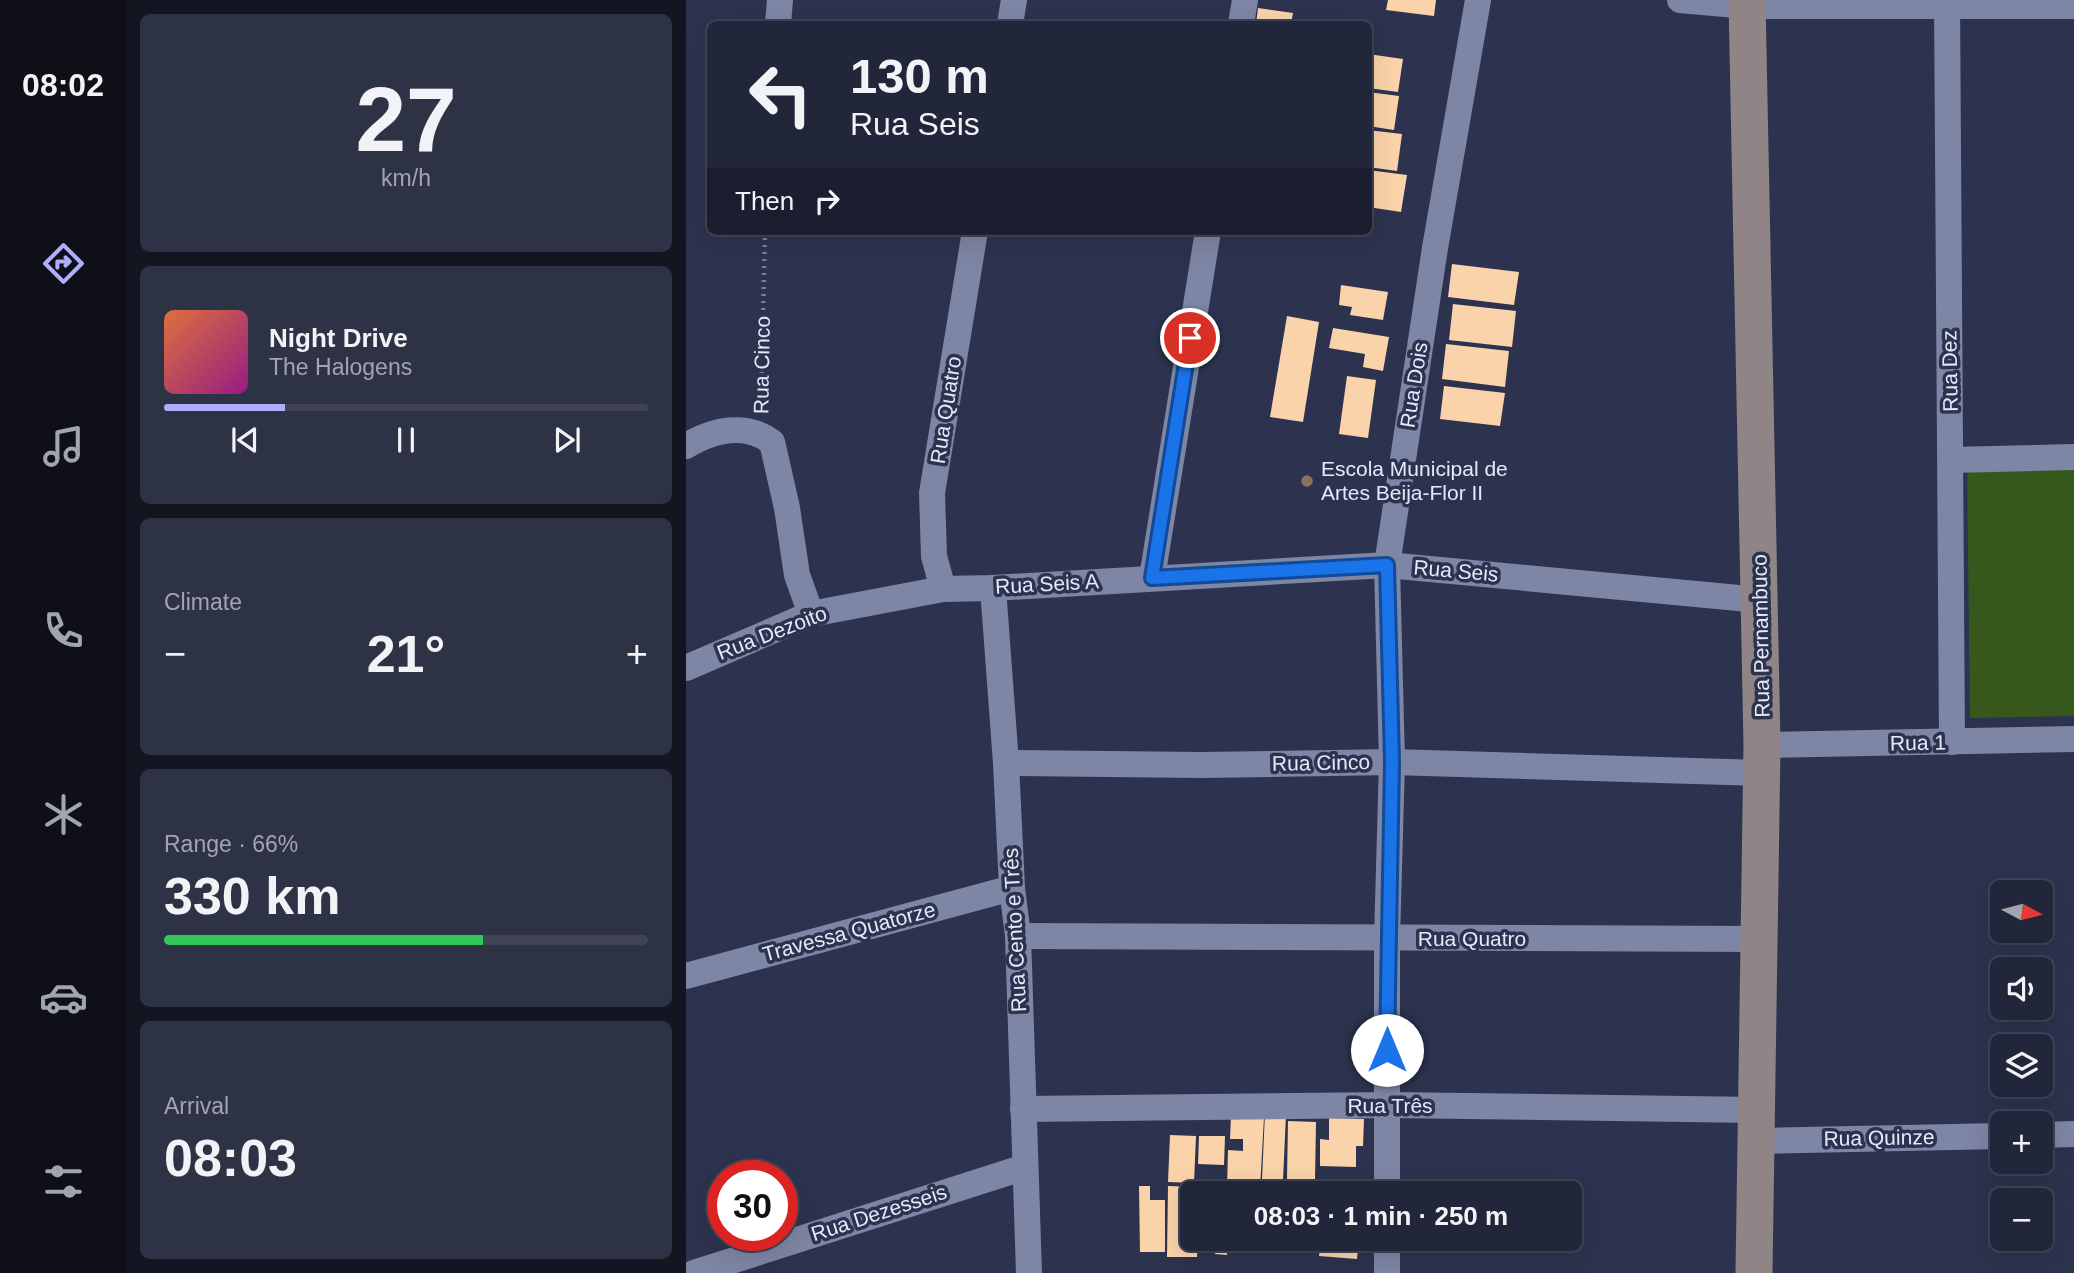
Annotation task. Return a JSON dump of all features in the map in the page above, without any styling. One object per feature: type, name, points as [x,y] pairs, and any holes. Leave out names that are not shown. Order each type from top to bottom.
[{"type":"street","points":[[778,21],[780,0]]},
{"type":"street","points":[[1010,21],[1014,0]]},
{"type":"street","points":[[1242,21],[1245,0]]},
{"type":"street","name":"Rua Dois","points":[[1387,1181],[1387,939],[1392,762],[1387,565],[1435,248],[1478,0]]},
{"type":"street","points":[[1680,0],[2074,6]]},
{"type":"street","name":"Rua Pernambuco","points":[[1747,3],[1762,759],[1754,1273]]},
{"type":"street","name":"Rua Dez","points":[[1947,4],[1952,742]]},
{"type":"street","name":"Rua Quatro","points":[[943,589],[934,556],[932,493],[974,235]]},
{"type":"street","points":[[1152,578],[1207,235]]},
{"type":"street","points":[[686,446],[731,429],[760,433]]},
{"type":"street","name":"Rua Cinco","points":[[760,433],[772,442],[787,508],[797,575],[811,614]]},
{"type":"street","points":[[1951,460],[2074,457]]},
{"type":"street","name":"Rua Seis","points":[[1152,578],[1387,565],[1760,600]]},
{"type":"street","name":"Rua Seis A","points":[[943,589],[1152,578]]},
{"type":"street","name":"Rua Cento e Três","points":[[993,588],[1012,888],[1018,936],[1029,1273]]},
{"type":"street","name":"Rua Dezoito","points":[[686,668],[811,614],[943,589]]},
{"type":"street","name":"Rua 1","points":[[1762,759],[1952,742],[2074,739]]},
{"type":"street","name":"Rua Cinco","points":[[1006,763],[1201,765],[1762,759]]},
{"type":"street","name":"Travessa Quatorze","points":[[686,976],[1012,888]]},
{"type":"street","name":"Rua Quatro","points":[[1018,936],[1758,939]]},
{"type":"street","name":"Rua Três","points":[[1023,1109],[1388,1105],[1757,1125]]},
{"type":"street","name":"Rua Quinze","points":[[1757,1125],[1990,1135]]},
{"type":"street","points":[[2053,1135],[2074,1134]]},
{"type":"street","name":"Rua Dezesseis","points":[[694,1273],[1025,1167]]},
{"type":"street","points":[[1387,1251],[1387,1273]]},
{"type":"path","name":"Rua Cinco","points":[[760,433],[765,235]]},
{"type":"green space","points":[[2074,462],[2074,716],[1970,718],[1967,464]]},
{"type":"building","points":[[1388,0],[1436,0],[1434,16],[1386,10]]},
{"type":"building","points":[[1258,8],[1293,13],[1292,21],[1256,21]]},
{"type":"building","points":[[1372,55],[1403,59],[1398,92],[1372,89]]},
{"type":"building","points":[[1372,93],[1399,96],[1394,130],[1372,127]]},
{"type":"building","points":[[1372,130],[1402,134],[1397,171],[1372,168]]},
{"type":"building","points":[[1372,171],[1407,175],[1401,212],[1372,208]]},
{"type":"building","points":[[1452,264],[1519,272],[1514,305],[1448,297]]},
{"type":"building","points":[[1341,285],[1388,292],[1383,320],[1350,315],[1352,307],[1339,305]]},
{"type":"building","points":[[1453,304],[1516,311],[1512,347],[1449,340]]},
{"type":"building","points":[[1287,316],[1319,322],[1303,422],[1270,417]]},
{"type":"building","points":[[1333,328],[1389,337],[1383,371],[1363,367],[1365,354],[1329,348]]},
{"type":"building","points":[[1446,344],[1509,351],[1505,387],[1442,379]]},
{"type":"building","points":[[1347,376],[1376,380],[1368,438],[1339,434]]},
{"type":"building","points":[[1444,386],[1505,393],[1500,426],[1440,419]]},
{"type":"building","points":[[1265,1113],[1286,1114],[1283,1180],[1262,1179]]},
{"type":"building","points":[[1231,1116],[1264,1117],[1260,1181],[1227,1181],[1228,1150],[1243,1151],[1243,1139],[1230,1139]]},
{"type":"building","points":[[1329,1118],[1364,1119],[1363,1146],[1356,1146],[1356,1167],[1320,1166],[1320,1139],[1329,1140]]},
{"type":"building","points":[[1288,1121],[1316,1122],[1315,1179],[1287,1179]]},
{"type":"building","points":[[1170,1135],[1196,1136],[1194,1181],[1168,1182]]},
{"type":"building","points":[[1199,1136],[1225,1136],[1224,1165],[1198,1164]]},
{"type":"building","points":[[1139,1186],[1150,1186],[1150,1200],[1165,1200],[1165,1252],[1140,1252]]},
{"type":"building","points":[[1168,1186],[1180,1186],[1180,1251],[1197,1251],[1197,1257],[1167,1257]]},
{"type":"building","points":[[1215,1251],[1227,1251],[1227,1255],[1215,1254]]},
{"type":"building","points":[[1259,1251],[1286,1251],[1286,1253]]},
{"type":"building","points":[[1320,1251],[1358,1251],[1357,1259],[1319,1256]]},
{"type":"place","name":"Escola Municipal de Artes Beija-Flor II","points":[[1307,481]]},
{"type":"route","points":[[1190,338],[1152,578],[1387,565],[1392,762],[1387,1050]]}]
